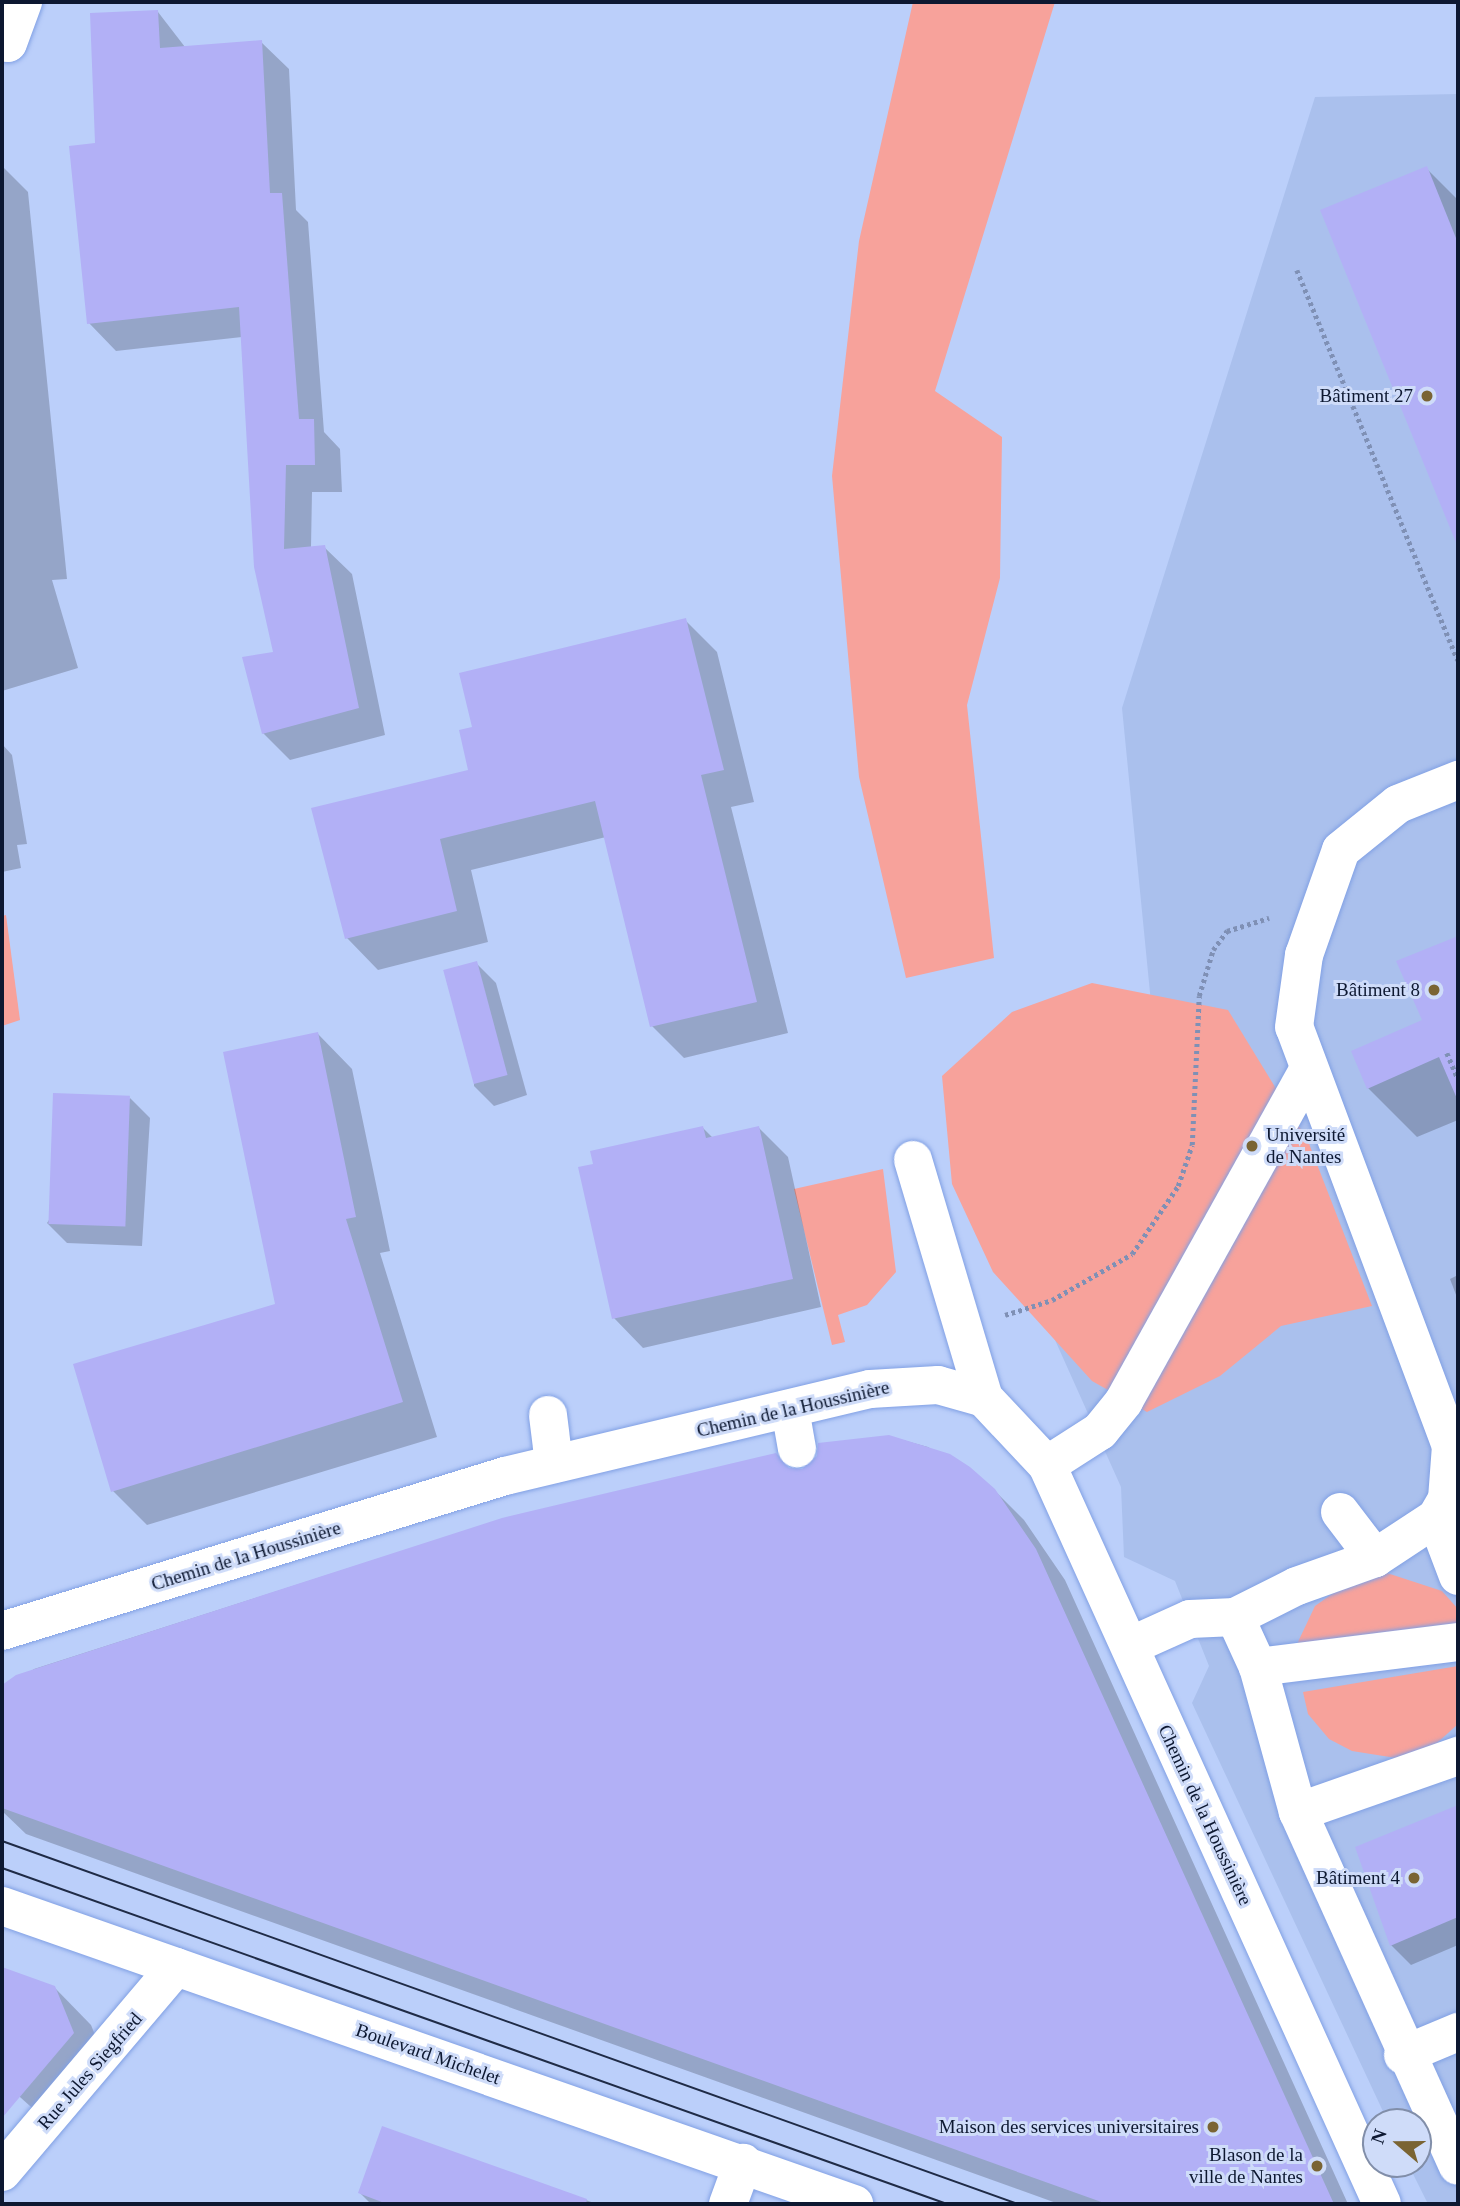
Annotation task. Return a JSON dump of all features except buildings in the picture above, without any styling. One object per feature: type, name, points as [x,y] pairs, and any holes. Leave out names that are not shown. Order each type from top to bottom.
[{"type":"street","points":[[2,41],[8,43],[23,2]]},
{"type":"street","points":[[1458,780],[1398,804],[1353,836],[1329,872],[1315,914],[1294,1027],[1307,1072],[1451,1446],[1453,1476],[1447,1514],[1458,1576]]},
{"type":"street","points":[[1047,1465],[1100,1431],[1124,1401],[1307,1072]]},
{"type":"street","points":[[913,1160],[984,1398]]},
{"type":"street","name":"Chemin de la Houssinière","points":[[2,1631],[554,1464],[901,1385],[938,1385],[984,1398],[1047,1465],[1382,2196]]},
{"type":"street","points":[[790,1409],[797,1448]]},
{"type":"street","points":[[548,1415],[554,1464]]},
{"type":"street","points":[[1340,1512],[1375,1559]]},
{"type":"street","points":[[1130,1646],[1190,1619],[1235,1616],[1297,1586],[1375,1559],[1447,1514]]},
{"type":"street","points":[[1235,1616],[1258,1667],[1298,1812],[1403,2055],[1458,2166]]},
{"type":"street","points":[[1258,1667],[1458,1642]]},
{"type":"street","points":[[1298,1812],[1458,1756]]},
{"type":"street","name":"Boulevard Michelet","points":[[2,1906],[854,2204]]},
{"type":"street","name":"Rue Jules Siegfried","points":[[2,2172],[176,1967]]},
{"type":"street","points":[[1403,2055],[1458,2032]]},
{"type":"street","points":[[728,2204],[743,2163]]},
{"type":"path","points":[[1297,270],[1458,660]]},
{"type":"path","points":[[963,1326],[1052,1300],[1132,1254],[1178,1186],[1192,1145],[1199,996],[1213,950],[1227,931],[1247,920],[1315,914]]},
{"type":"path","points":[[1447,1054],[1458,1076]]},
{"type":"shaded area","points":[[913,2],[1055,2],[935,391],[1002,437],[1000,578],[967,705],[994,958],[906,978],[859,777],[832,476],[859,241]]},
{"type":"shaded area","name":"Université de Nantes","points":[[1457,94],[1458,2204],[1428,2204],[1415,2178],[1432,2178],[1432,2108],[1381,2108],[1192,1703],[1209,1666],[1175,1581],[1124,1557],[1121,1487],[1055,1340],[999,1163],[1152,1013],[1122,708],[1315,97]]},
{"type":"shaded area","points":[[6,915],[20,1020],[2,1026],[2,916]]},
{"type":"shaded area","points":[[1092,983],[1228,1010],[1308,1141],[1372,1306],[1281,1326],[1220,1376],[1147,1412],[1092,1381],[993,1272],[952,1184],[942,1076],[1012,1012]]},
{"type":"shaded area","points":[[883,1169],[896,1272],[867,1305],[838,1315],[845,1342],[832,1345],[794,1189]]},
{"type":"shaded area","points":[[1387,1573],[1442,1591],[1458,1609],[1458,1627],[1297,1644],[1315,1606],[1353,1579]]},
{"type":"shaded area","points":[[1458,1666],[1458,1724],[1436,1744],[1396,1758],[1352,1751],[1329,1739],[1308,1714],[1303,1692]]},
{"type":"tram line","points":[[2,1841],[1018,2204]]},
{"type":"tram line","points":[[2,1868],[947,2204]]},
{"type":"place","name":"Bâtiment 27","points":[[1427,396]]},
{"type":"place","name":"Bâtiment 8","points":[[1434,990]]},
{"type":"place","name":"Université de Nantes","points":[[1252,1146]]},
{"type":"place","name":"Bâtiment 4","points":[[1414,1878]]},
{"type":"place","name":"Maison des services universitaires","points":[[1213,2127]]},
{"type":"place","name":"Blason de la ville de Nantes","points":[[1317,2166]]}]
